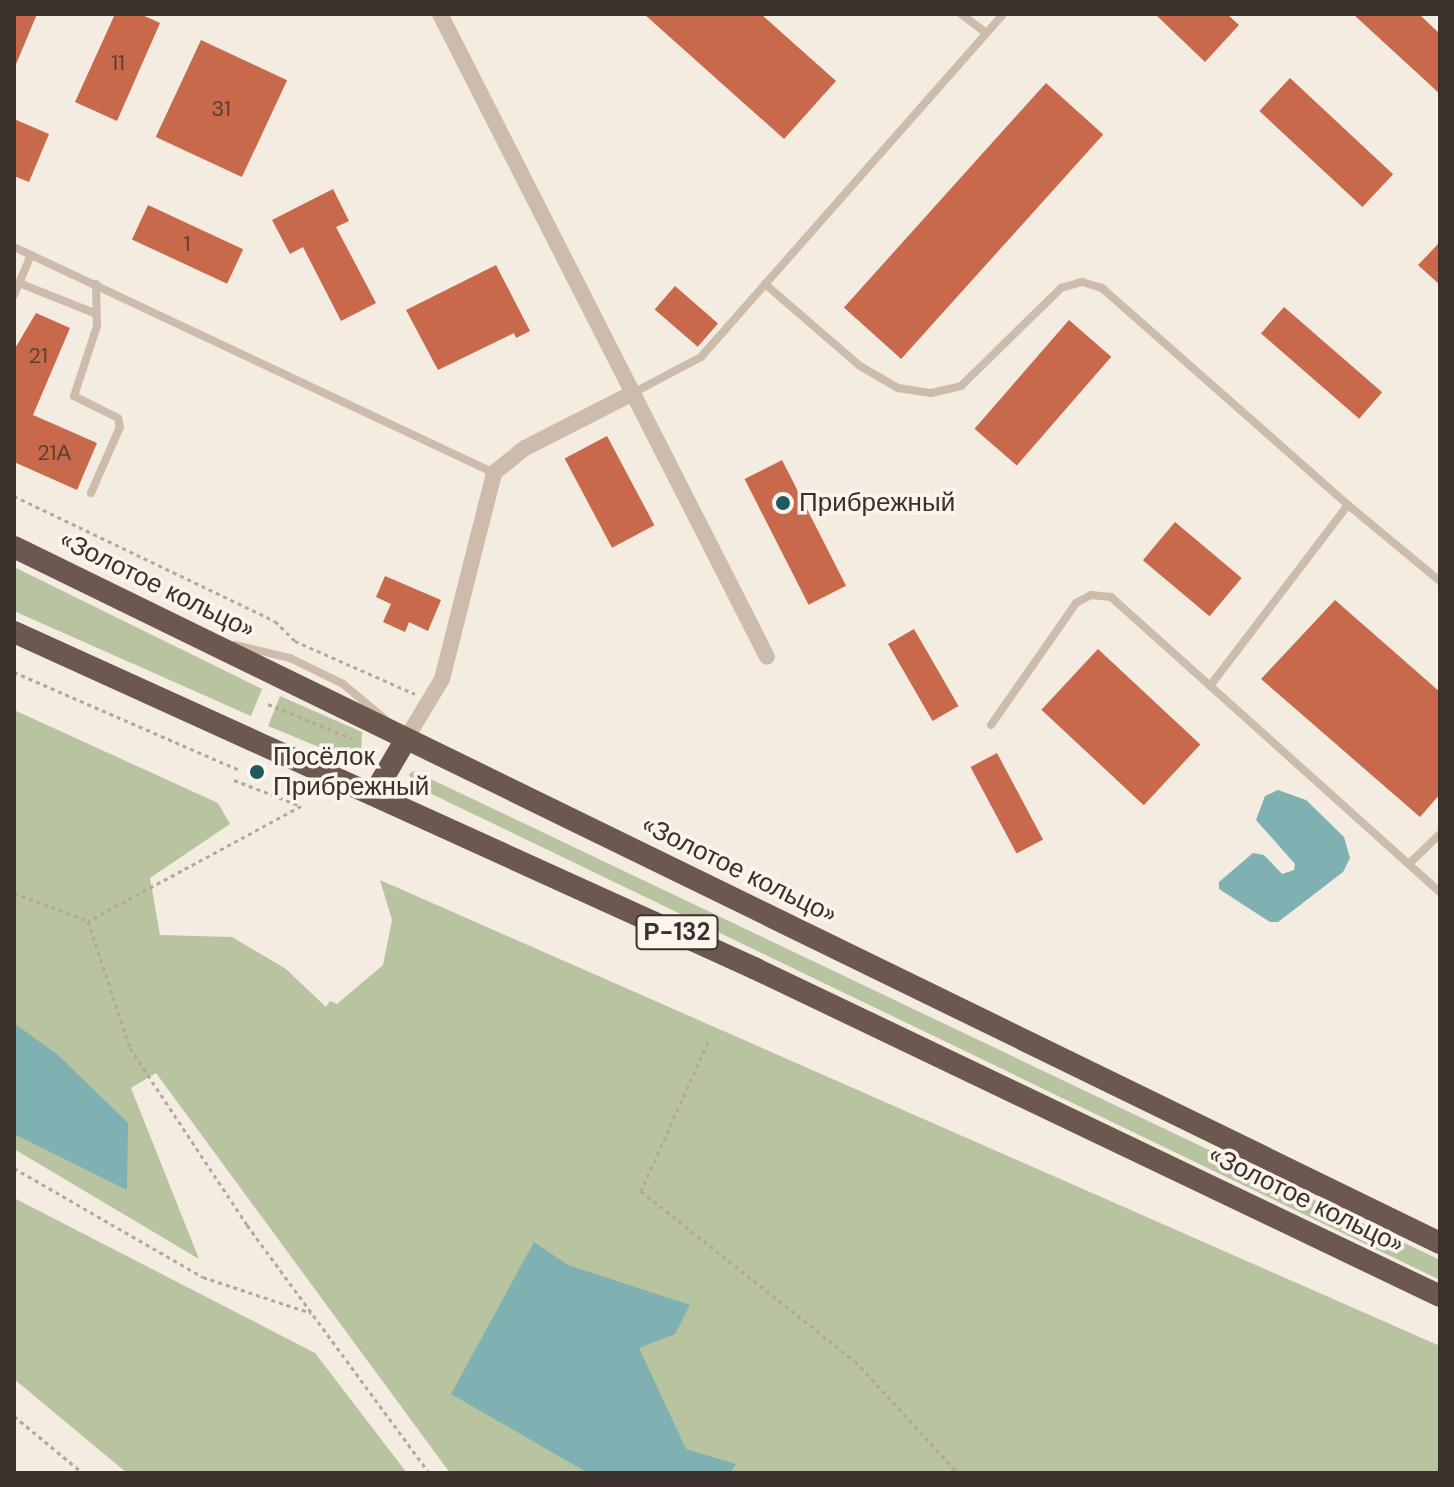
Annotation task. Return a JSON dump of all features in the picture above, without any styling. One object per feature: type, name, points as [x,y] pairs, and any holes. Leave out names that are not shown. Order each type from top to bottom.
[{"type":"highway","name":"«Золотое кольцо»","points":[[14,547],[1440,1243]]},
{"type":"highway","name":"«Золотое кольцо»","points":[[14,632],[375,792],[1440,1296]]},
{"type":"highway","points":[[375,792],[406,739]]},
{"type":"street","points":[[440,14],[767,657]]},
{"type":"street","points":[[406,739],[431,703],[447,663],[494,473],[525,448],[633,393]]},
{"type":"lane","points":[[961,14],[985,32]]},
{"type":"lane","points":[[633,393],[701,357],[1003,14]]},
{"type":"lane","points":[[14,247],[494,473]]},
{"type":"lane","points":[[14,295],[31,255]]},
{"type":"lane","points":[[765,284],[860,366],[898,388],[931,393],[961,386],[1061,288],[1082,282],[1102,288],[1348,505],[1440,581]]},
{"type":"lane","points":[[19,283],[94,313]]},
{"type":"lane","points":[[91,493],[120,427],[118,418],[74,396],[97,326],[94,313],[96,284]]},
{"type":"lane","points":[[1210,686],[1348,505]]},
{"type":"lane","points":[[991,725],[1076,603],[1091,595],[1111,597],[1411,862],[1440,892]]},
{"type":"lane","points":[[1411,862],[1440,834]]},
{"type":"path","points":[[14,496],[275,621],[295,641],[431,703]]},
{"type":"path","points":[[14,672],[239,770]]},
{"type":"path","points":[[268,704],[351,738]]},
{"type":"path","points":[[14,893],[88,921],[301,806],[234,780]]},
{"type":"path","points":[[88,921],[130,1048],[312,1313],[429,1473]]},
{"type":"path","points":[[708,1042],[641,1191],[855,1361],[958,1473]]},
{"type":"path","points":[[14,1168],[203,1277],[312,1313]]},
{"type":"path","points":[[14,1416],[83,1473]]},
{"type":"green space","points":[[14,567],[262,689],[251,716],[14,611]]},
{"type":"green space","points":[[280,696],[362,732],[361,754],[353,761],[268,726]]},
{"type":"green space","points":[[14,710],[218,803],[230,824],[150,878],[160,935],[232,937],[286,969],[326,1007],[330,1001],[337,1004],[383,965],[392,920],[380,880],[1440,1346],[1440,1473],[450,1473],[156,1073],[131,1088],[199,1259],[14,1149]]},
{"type":"green space","points":[[414,771],[1440,1260],[1440,1280],[413,785],[409,774]]},
{"type":"green space","points":[[14,1198],[315,1353],[407,1473],[127,1473],[14,1379]]},
{"type":"water","points":[[1278,790],[1306,800],[1344,837],[1350,858],[1343,872],[1278,922],[1270,922],[1219,889],[1219,882],[1253,853],[1264,855],[1282,874],[1294,870],[1295,864],[1256,820],[1265,796]]},
{"type":"water","points":[[14,1023],[58,1055],[128,1123],[127,1190],[14,1134]]},
{"type":"water","points":[[534,1242],[568,1265],[690,1305],[675,1334],[639,1348],[686,1449],[736,1464],[730,1473],[588,1473],[451,1394]]},
{"type":"building","points":[[14,14],[37,14],[14,69]]},
{"type":"building","points":[[115,14],[140,14],[160,23],[117,121],[75,102]]},
{"type":"building","points":[[644,14],[761,14],[836,81],[784,139]]},
{"type":"building","points":[[1155,14],[1227,14],[1239,25],[1205,62]]},
{"type":"building","points":[[1353,14],[1419,14],[1440,34],[1440,94]]},
{"type":"building","points":[[201,40],[287,80],[242,177],[156,137]]},
{"type":"building","points":[[1290,78],[1393,174],[1362,207],[1259,111]]},
{"type":"building","points":[[1046,83],[1103,135],[901,359],[844,307]]},
{"type":"building","points":[[14,119],[49,134],[29,182],[14,176]]},
{"type":"building","points":[[333,189],[349,221],[336,227],[376,303],[341,321],[303,247],[290,254],[272,220]]},
{"type":"building","points":[[148,205],[243,249],[227,284],[132,239]]},
{"type":"building","points":[[1440,242],[1440,285],[1418,265]]},
{"type":"building","points":[[496,265],[530,331],[516,338],[514,333],[438,370],[406,310]]},
{"type":"building","points":[[675,286],[718,323],[698,347],[655,309]]},
{"type":"building","points":[[1284,307],[1382,392],[1359,419],[1261,333]]},
{"type":"building","points":[[36,313],[70,328],[33,415],[97,443],[77,490],[14,462],[14,350]]},
{"type":"building","points":[[1069,320],[1111,357],[1017,465],[975,429]]},
{"type":"building","points":[[607,436],[654,525],[612,548],[565,459]]},
{"type":"building","points":[[782,460],[846,586],[809,605],[745,479]]},
{"type":"building","points":[[1175,522],[1242,578],[1210,616],[1143,560]]},
{"type":"building","points":[[385,576],[441,600],[428,631],[409,622],[405,632],[383,622],[391,604],[376,597]]},
{"type":"building","points":[[1335,600],[1440,692],[1440,794],[1420,817],[1261,679]]},
{"type":"building","points":[[914,629],[958,706],[933,721],[888,644]]},
{"type":"building","points":[[1098,649],[1200,744],[1144,805],[1041,710]]},
{"type":"building","points":[[997,753],[1043,840],[1017,854],[971,767]]},
{"type":"place","name":"Прибрежный","points":[[783,503]]},
{"type":"place","name":"Посёлок Прибрежный","points":[[257,772]]}]
